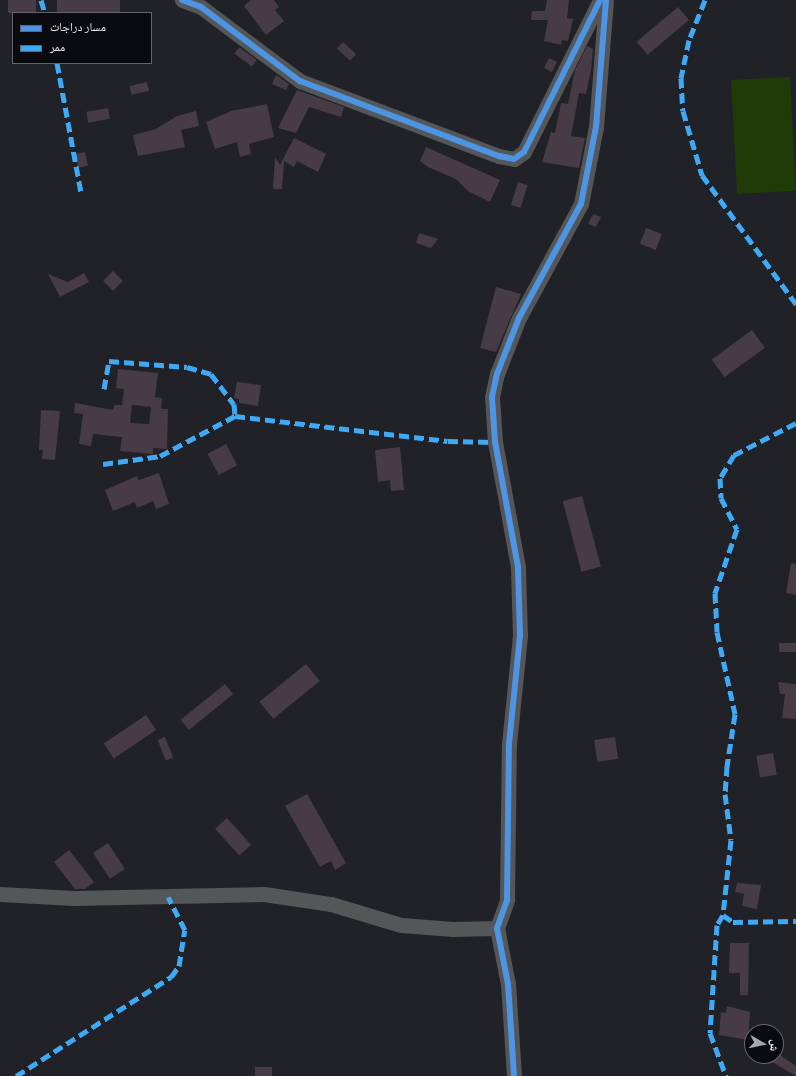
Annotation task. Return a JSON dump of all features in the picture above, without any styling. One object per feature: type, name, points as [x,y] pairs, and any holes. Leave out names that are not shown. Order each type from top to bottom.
[{"type":"street","points":[[182,0],[200,7],[300,81],[498,156],[514,159],[524,152],[600,0]]},
{"type":"street","points":[[514,1076],[508,984],[498,928],[507,900],[510,744],[520,636],[518,567],[495,442],[492,397],[497,374],[519,318],[581,204],[596,127],[606,0]]},
{"type":"street","points":[[0,894],[74,898],[264,894],[331,904],[401,925],[453,929],[498,928]]},
{"type":"green space","points":[[790,77],[796,191],[737,194],[731,80]]},
{"type":"building","points":[[8,0],[36,0],[36,12],[8,13]]},
{"type":"building","points":[[57,0],[120,0],[120,12],[57,12]]},
{"type":"building","points":[[251,0],[274,0],[279,7],[275,10],[284,21],[266,35],[244,6]]},
{"type":"building","points":[[547,0],[569,0],[567,18],[573,19],[568,41],[562,40],[561,45],[544,41],[548,20],[531,20],[532,11],[545,11]]},
{"type":"building","points":[[678,7],[689,20],[648,55],[637,42]]},
{"type":"building","points":[[343,42],[356,54],[350,61],[337,49]]},
{"type":"building","points":[[587,46],[593,49],[591,70],[586,94],[579,93],[571,136],[585,138],[579,168],[542,162],[551,132],[555,133],[561,103],[568,104],[575,70]]},
{"type":"building","points":[[239,47],[257,60],[252,66],[234,53]]},
{"type":"building","points":[[549,58],[557,62],[552,72],[544,68]]},
{"type":"building","points":[[276,75],[289,84],[286,90],[272,84]]},
{"type":"building","points":[[147,82],[149,91],[131,95],[129,86]]},
{"type":"building","points":[[297,90],[344,107],[341,117],[309,107],[296,133],[278,128]]},
{"type":"building","points":[[267,104],[274,137],[249,144],[251,154],[240,157],[237,142],[215,149],[206,122],[231,111]]},
{"type":"building","points":[[108,108],[110,119],[88,123],[86,112]]},
{"type":"building","points":[[196,111],[199,126],[181,130],[185,147],[138,156],[133,135],[156,129],[177,116]]},
{"type":"building","points":[[294,138],[326,154],[318,172],[297,161],[294,167],[284,161],[282,189],[273,189],[275,157],[280,165]]},
{"type":"building","points":[[426,147],[500,180],[490,202],[468,191],[456,179],[428,167],[420,161]]},
{"type":"building","points":[[85,152],[88,166],[78,168],[75,154]]},
{"type":"building","points":[[518,182],[528,185],[521,208],[511,205]]},
{"type":"building","points":[[593,214],[601,217],[596,227],[588,224]]},
{"type":"building","points":[[646,228],[662,234],[656,250],[640,244]]},
{"type":"building","points":[[419,233],[438,239],[431,248],[416,243]]},
{"type":"building","points":[[113,271],[123,281],[113,291],[103,281]]},
{"type":"building","points":[[84,273],[89,282],[60,297],[48,274],[68,282]]},
{"type":"building","points":[[496,287],[521,294],[496,352],[480,348]]},
{"type":"building","points":[[752,330],[765,348],[724,377],[712,359]]},
{"type":"building","points":[[118,369],[158,373],[155,397],[162,398],[161,409],[168,409],[167,449],[153,448],[153,454],[120,451],[122,437],[93,434],[91,446],[79,444],[83,414],[74,413],[75,403],[113,410],[114,405],[122,405],[124,389],[116,388]],"holes":[[[132,405],[151,407],[149,424],[130,423]]]},
{"type":"building","points":[[237,382],[261,385],[258,406],[239,403],[239,399],[234,398]]},
{"type":"building","points":[[41,410],[60,411],[55,460],[42,459],[43,450],[39,450]]},
{"type":"building","points":[[226,444],[237,465],[219,475],[207,454]]},
{"type":"building","points":[[400,447],[404,490],[391,491],[390,480],[378,482],[375,450]]},
{"type":"building","points":[[159,473],[169,504],[156,509],[153,501],[137,508],[135,502],[113,511],[105,490],[137,476],[139,480]]},
{"type":"building","points":[[582,496],[601,567],[582,572],[563,501]]},
{"type":"building","points":[[791,563],[796,564],[796,595],[786,593]]},
{"type":"building","points":[[779,643],[796,643],[796,652],[779,652]]},
{"type":"building","points":[[306,664],[320,681],[273,719],[259,702]]},
{"type":"building","points":[[778,682],[796,684],[796,719],[782,718],[785,694],[780,694]]},
{"type":"building","points":[[225,684],[233,694],[189,730],[181,720]]},
{"type":"building","points":[[146,715],[156,730],[114,758],[104,744]]},
{"type":"building","points":[[165,737],[173,757],[166,760],[158,740]]},
{"type":"building","points":[[615,737],[618,759],[597,762],[594,740]]},
{"type":"building","points":[[773,753],[777,775],[760,778],[756,756]]},
{"type":"building","points":[[307,794],[346,863],[335,870],[331,861],[320,867],[285,806]]},
{"type":"building","points":[[227,818],[251,845],[239,855],[215,829]]},
{"type":"building","points":[[108,843],[125,869],[110,879],[93,853]]},
{"type":"building","points":[[69,850],[94,882],[85,889],[75,889],[54,862]]},
{"type":"building","points":[[737,883],[761,885],[757,909],[742,906],[744,894],[735,892]]},
{"type":"building","points":[[730,943],[749,943],[748,995],[740,995],[740,973],[729,973]]},
{"type":"building","points":[[727,1006],[750,1012],[749,1024],[744,1024],[744,1039],[719,1035],[721,1012],[726,1013]]},
{"type":"building","points":[[784,1058],[796,1066],[796,1076],[775,1064],[784,1064]]},
{"type":"building","points":[[255,1067],[272,1067],[272,1076],[255,1076]]},
{"type":"marked path","points":[[41,0],[45,12]]},
{"type":"marked path","points":[[705,0],[689,40],[681,78],[683,111],[702,175],[796,304]]},
{"type":"marked path","points":[[57,64],[81,192]]},
{"type":"marked path","points":[[104,389],[109,361],[187,367],[211,374],[234,404],[235,416]]},
{"type":"marked path","points":[[103,464],[160,456],[235,416],[448,441],[495,442]]},
{"type":"marked path","points":[[796,423],[734,455],[720,478],[721,498],[737,529],[715,593],[717,632],[735,714],[727,766],[725,794],[731,840],[723,915],[733,922],[796,921]]},
{"type":"marked path","points":[[16,1076],[171,977],[179,966],[185,930],[168,897]]},
{"type":"marked path","points":[[723,915],[717,925],[710,1033],[726,1076]]},
{"type":"cycle path","points":[[182,0],[201,7],[300,81],[499,156],[514,159],[524,152],[600,0]]},
{"type":"cycle path","points":[[514,1076],[508,984],[497,928],[507,900],[509,744],[520,636],[518,567],[495,442],[492,397],[497,374],[519,318],[581,204],[596,127],[606,0]]}]
